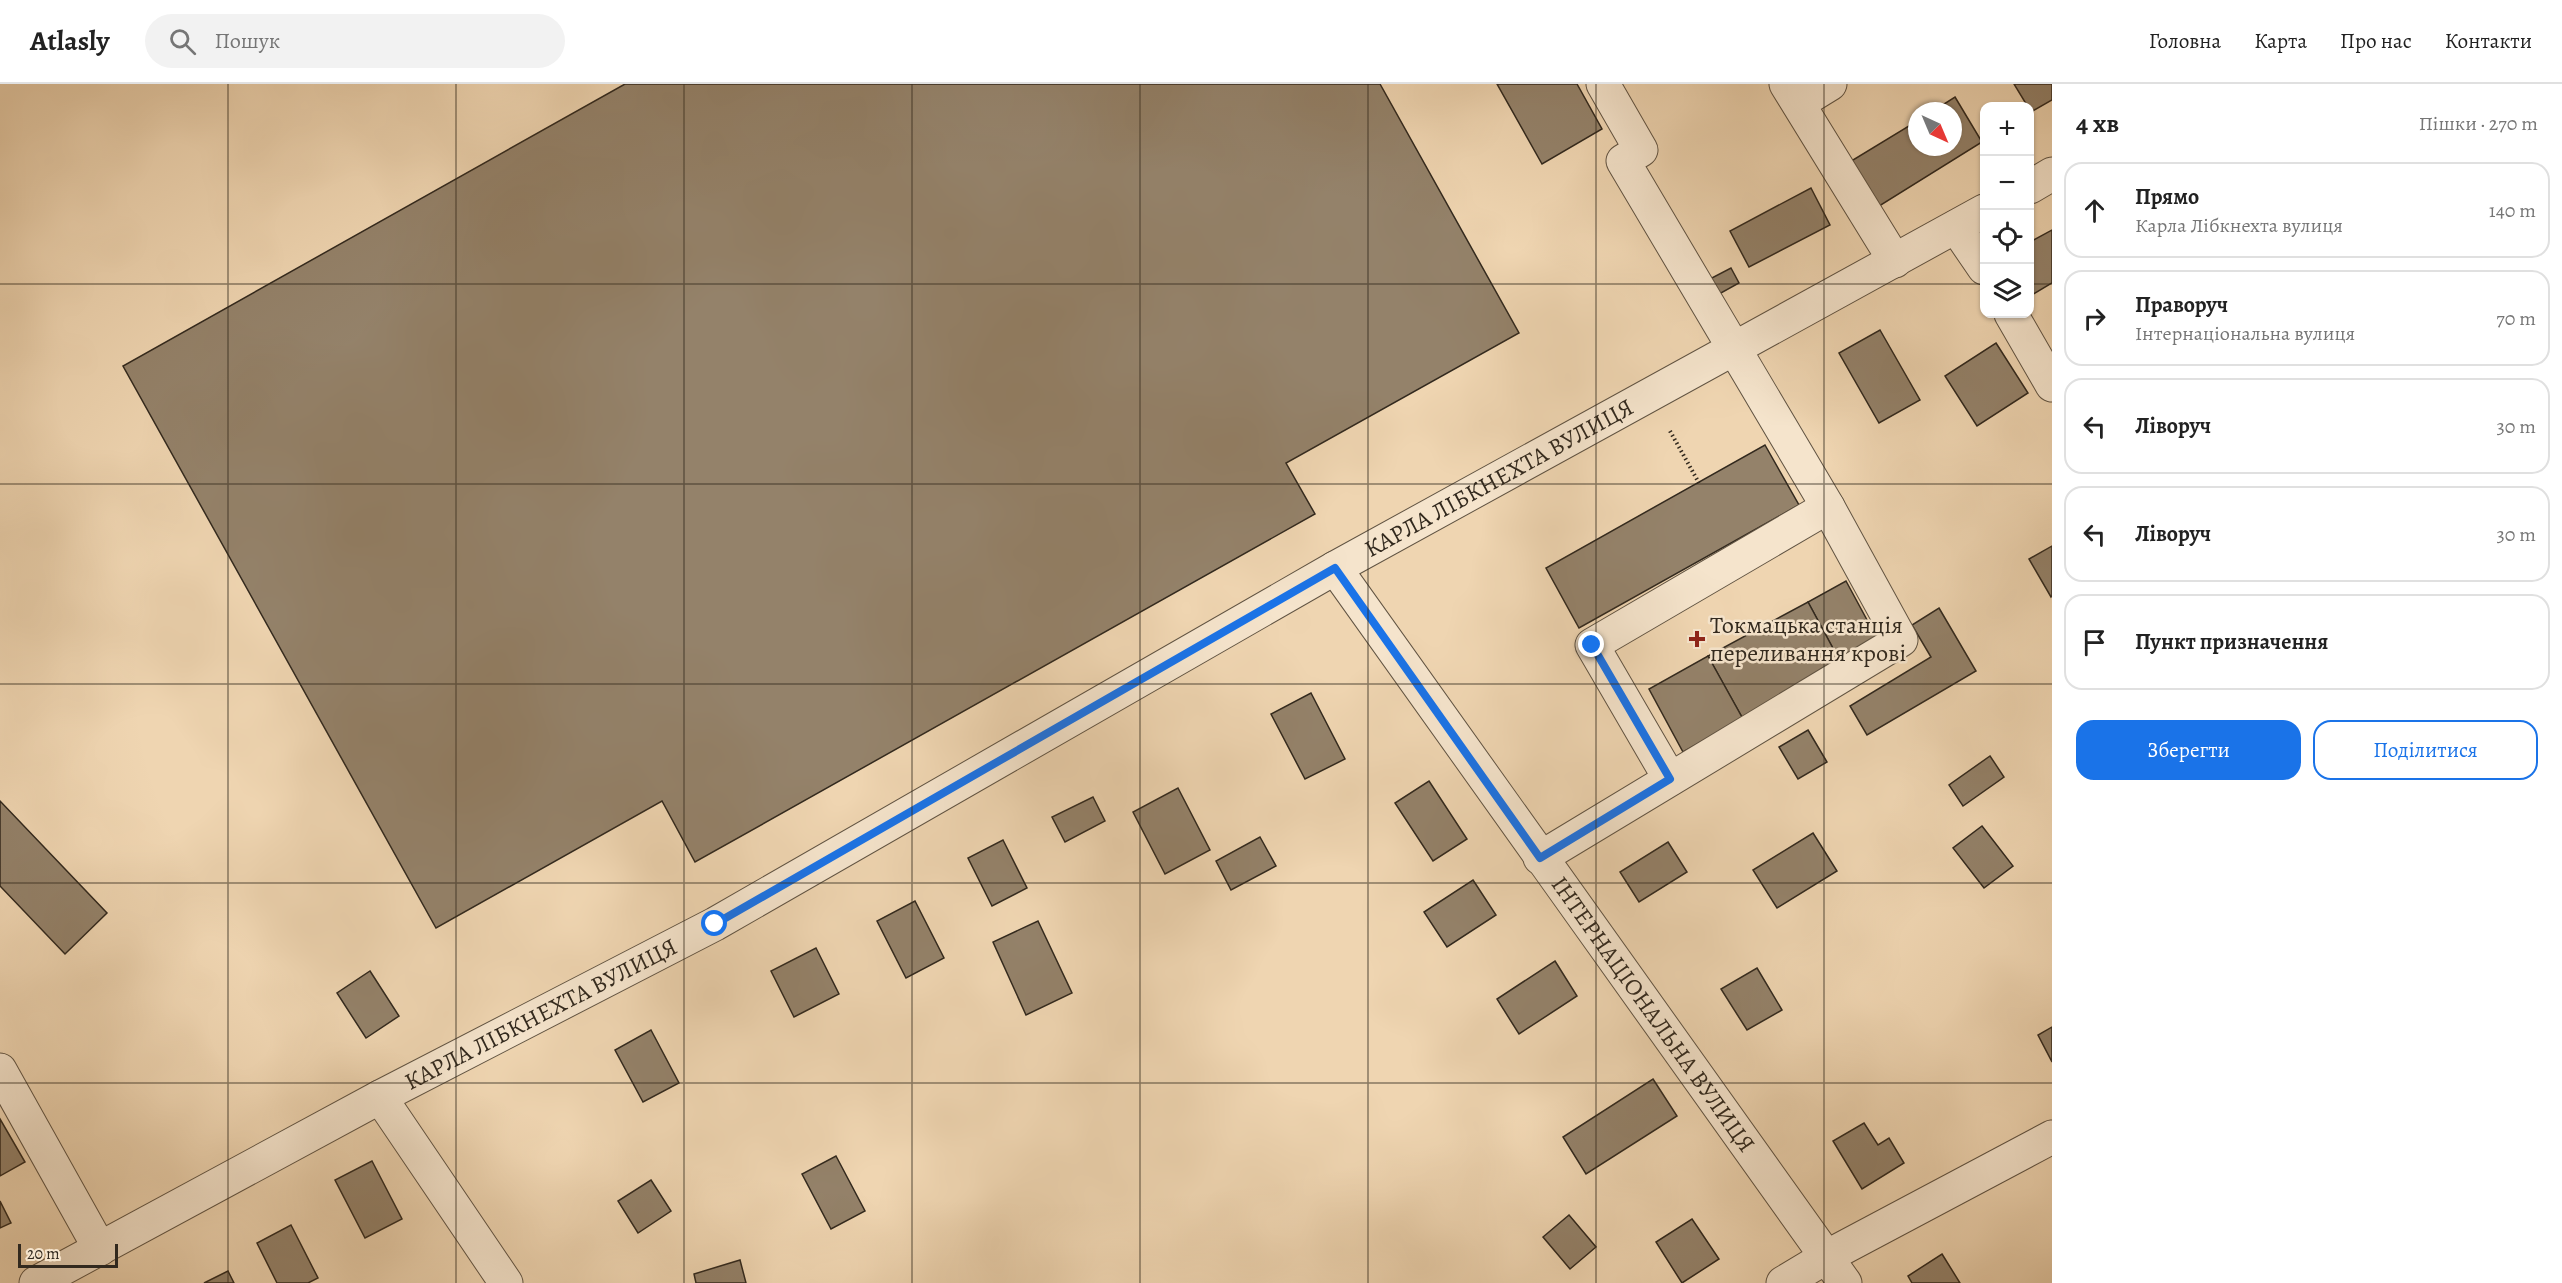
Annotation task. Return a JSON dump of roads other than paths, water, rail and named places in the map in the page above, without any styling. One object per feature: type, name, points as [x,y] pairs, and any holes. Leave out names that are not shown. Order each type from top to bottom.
[{"type":"street","points":[[1540,858],[1901,640],[1828,507],[1736,348],[1623,161],[1641,150],[1603,84]]},
{"type":"street","points":[[1830,84],[1793,94],[1894,261]]},
{"type":"street","name":"КАРЛА ЛІБКНЕХТА ВУЛИЦЯ","points":[[36,1283],[380,1097],[715,924],[1335,568],[1980,213]]},
{"type":"street","points":[[1956,227],[1981,264]]},
{"type":"street","points":[[2013,318],[2052,385]]},
{"type":"street","points":[[1670,779],[1592,645],[1828,507]]},
{"type":"street","name":"ІНТЕРНАЦІОНАЛЬНА ВУЛИЦЯ","points":[[1335,568],[1540,858],[1837,1270]]},
{"type":"street","points":[[0,1070],[100,1249]]},
{"type":"street","points":[[380,1097],[506,1283]]},
{"type":"street","points":[[1783,1283],[1837,1270],[2052,1137]]},
{"type":"place","name":"Токмацька станція переливання крові","points":[[1697,639]]}]
